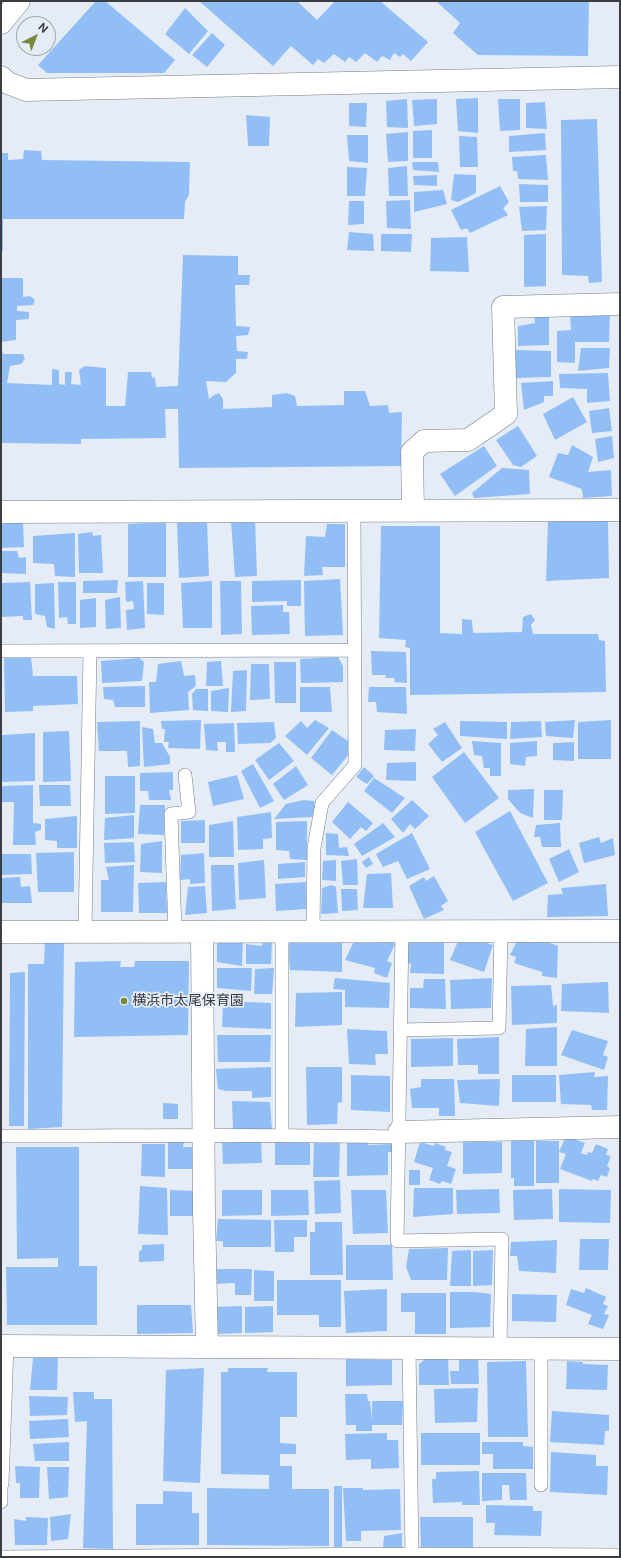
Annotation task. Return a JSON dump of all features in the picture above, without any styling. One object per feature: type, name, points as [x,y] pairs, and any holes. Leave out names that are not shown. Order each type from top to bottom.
[{"type":"street","points":[[1,23],[19,1]]},
{"type":"street","points":[[1,77],[8,83],[26,90],[620,77]]},
{"type":"street","points":[[413,511],[412,452],[424,441],[468,440],[506,414],[503,307],[620,304]]},
{"type":"street","points":[[1,512],[620,510]]},
{"type":"street","points":[[1,932],[620,931]]},
{"type":"street","points":[[202,932],[203,1136],[207,1347]]},
{"type":"street","points":[[399,1135],[620,1127]]},
{"type":"street","points":[[4,1346],[620,1349]]},
{"type":"lane","points":[[312,932],[314,848],[322,803],[355,765],[354,511]]},
{"type":"lane","points":[[1,651],[354,650]]},
{"type":"lane","points":[[85,932],[90,651]]},
{"type":"lane","points":[[175,932],[171,814],[189,812],[185,775]]},
{"type":"lane","points":[[282,931],[282,1134]]},
{"type":"lane","points":[[402,931],[397,1241],[502,1239],[500,1348]]},
{"type":"lane","points":[[400,1030],[499,1028],[501,931]]},
{"type":"lane","points":[[1,1136],[203,1136],[282,1134],[399,1135]]},
{"type":"lane","points":[[1,1502],[4,1346]]},
{"type":"lane","points":[[409,1348],[412,1556]]},
{"type":"lane","points":[[541,1348],[541,1485]]},
{"type":"lane","points":[[1,1557],[620,1555]]},
{"type":"building","points":[[96,1],[105,1],[175,60],[164,73],[47,73],[38,65],[46,56],[56,56],[56,45]]},
{"type":"building","points":[[199,1],[297,1],[317,20],[335,1],[380,1],[428,42],[411,61],[403,54],[400,57],[394,53],[390,60],[382,56],[377,62],[365,53],[356,62],[349,57],[345,62],[334,54],[324,63],[318,59],[313,65],[291,46],[273,66]]},
{"type":"building","points":[[436,1],[589,1],[588,56],[478,55],[453,33],[460,23]]},
{"type":"building","points":[[185,8],[208,31],[189,54],[165,34]]},
{"type":"building","points":[[212,33],[225,45],[207,67],[192,55]]},
{"type":"building","points":[[478,98],[478,133],[458,131],[456,99]]},
{"type":"building","points":[[407,99],[408,128],[387,127],[386,101]]},
{"type":"building","points":[[437,99],[437,124],[414,126],[412,100]]},
{"type":"building","points":[[498,99],[520,99],[520,130],[500,131]]},
{"type":"building","points":[[545,102],[547,129],[526,128],[526,103]]},
{"type":"building","points":[[349,103],[367,103],[366,127],[349,126]]},
{"type":"building","points":[[246,115],[270,117],[269,146],[248,146]]},
{"type":"building","points":[[597,119],[602,282],[589,283],[588,276],[562,275],[561,120]]},
{"type":"building","points":[[432,130],[432,158],[413,158],[413,131]]},
{"type":"building","points":[[408,132],[408,161],[388,162],[386,134]]},
{"type":"building","points":[[545,133],[546,150],[509,152],[509,136]]},
{"type":"building","points":[[347,135],[368,135],[368,163],[349,161]]},
{"type":"building","points":[[459,136],[477,137],[478,167],[460,167]]},
{"type":"building","points":[[24,150],[41,151],[42,160],[190,162],[189,195],[185,202],[184,219],[3,219],[3,251],[1,251],[1,153],[8,153],[8,160],[23,159]]},
{"type":"building","points":[[546,155],[548,180],[518,179],[517,171],[513,171],[512,157]]},
{"type":"building","points":[[412,162],[438,162],[439,172],[413,170]]},
{"type":"building","points":[[407,166],[408,196],[389,196],[388,168]]},
{"type":"building","points":[[347,167],[367,168],[365,196],[347,196]]},
{"type":"building","points":[[454,174],[476,175],[476,193],[458,202],[451,200]]},
{"type":"building","points":[[437,175],[437,186],[414,185],[413,176]]},
{"type":"building","points":[[519,184],[548,185],[548,202],[520,202]]},
{"type":"building","points":[[500,186],[509,202],[503,208],[508,215],[470,233],[467,228],[461,230],[451,210]]},
{"type":"building","points":[[443,190],[447,204],[414,212],[414,192]]},
{"type":"building","points":[[410,200],[411,229],[387,228],[386,201]]},
{"type":"building","points":[[349,201],[364,201],[364,224],[348,225]]},
{"type":"building","points":[[547,206],[546,230],[522,231],[519,207]]},
{"type":"building","points":[[349,232],[373,234],[374,251],[347,250]]},
{"type":"building","points":[[381,234],[412,234],[411,252],[381,251]]},
{"type":"building","points":[[546,234],[546,286],[524,287],[524,235]]},
{"type":"building","points":[[467,237],[469,272],[430,271],[431,238]]},
{"type":"building","points":[[183,255],[238,256],[238,275],[250,275],[249,285],[235,285],[236,326],[250,327],[248,335],[236,336],[237,351],[248,352],[247,359],[236,359],[236,373],[226,382],[206,381],[209,399],[219,393],[223,399],[223,409],[272,407],[272,395],[287,393],[295,396],[297,406],[344,405],[344,391],[365,391],[370,406],[388,405],[389,413],[402,412],[401,466],[179,468],[178,409],[165,409],[166,438],[81,439],[81,444],[1,443],[1,345],[3,354],[23,354],[25,359],[21,364],[10,366],[7,383],[52,385],[52,369],[59,370],[59,384],[65,385],[65,372],[72,372],[71,384],[81,385],[79,370],[85,366],[106,368],[106,406],[125,406],[128,372],[151,372],[152,378],[155,377],[156,387],[178,386]]},
{"type":"building","points":[[1,278],[23,278],[23,297],[30,296],[35,300],[33,305],[17,306],[17,311],[29,312],[29,319],[16,320],[16,340],[1,342]]},
{"type":"building","points":[[534,313],[549,313],[549,345],[518,346],[518,326],[535,323]]},
{"type":"building","points":[[570,313],[610,313],[609,342],[575,342],[575,363],[557,362],[557,331],[571,330]]},
{"type":"building","points":[[581,348],[610,348],[609,368],[578,371]]},
{"type":"building","points":[[516,350],[551,351],[551,377],[516,378]]},
{"type":"building","points":[[608,373],[610,401],[587,403],[587,389],[560,388],[559,374]]},
{"type":"building","points":[[553,381],[553,396],[544,396],[544,402],[524,410],[521,383]]},
{"type":"building","points":[[573,397],[587,422],[555,440],[543,414]]},
{"type":"building","points":[[609,408],[612,431],[592,433],[589,411]]},
{"type":"building","points":[[518,426],[537,456],[521,467],[513,465],[496,440]]},
{"type":"building","points":[[612,436],[614,458],[598,462],[595,439]]},
{"type":"building","points":[[572,445],[593,457],[588,472],[611,470],[612,496],[583,498],[582,489],[549,477],[558,453],[568,455]]},
{"type":"building","points":[[484,446],[497,466],[455,496],[440,474]]},
{"type":"building","points":[[502,468],[529,470],[530,494],[474,498],[472,493]]},
{"type":"building","points":[[255,519],[257,576],[235,577],[231,521]]},
{"type":"building","points":[[207,520],[209,576],[179,578],[177,523]]},
{"type":"building","points":[[548,520],[608,520],[609,578],[546,581]]},
{"type":"building","points":[[23,522],[24,547],[1,548],[1,524]]},
{"type":"building","points":[[166,522],[166,577],[128,577],[128,524]]},
{"type":"building","points":[[327,524],[345,524],[345,567],[322,567],[323,575],[304,576],[306,536],[325,537]]},
{"type":"building","points":[[381,526],[440,526],[440,633],[462,634],[462,619],[472,620],[473,633],[522,632],[523,617],[531,614],[535,620],[531,625],[533,634],[598,634],[599,640],[605,641],[606,692],[410,695],[410,648],[405,647],[406,640],[379,638]]},
{"type":"building","points":[[92,532],[93,536],[101,535],[103,573],[79,573],[78,534]]},
{"type":"building","points":[[75,533],[75,577],[55,576],[54,564],[33,563],[33,536]]},
{"type":"building","points":[[1,551],[17,551],[19,558],[26,557],[26,574],[1,573]]},
{"type":"building","points":[[340,579],[343,635],[305,636],[304,581]]},
{"type":"building","points":[[118,580],[117,593],[83,593],[83,581]]},
{"type":"building","points":[[301,580],[301,606],[287,606],[287,601],[252,602],[252,581]]},
{"type":"building","points":[[143,581],[145,628],[127,630],[126,610],[134,609],[133,601],[126,602],[125,582]]},
{"type":"building","points":[[212,581],[212,628],[183,628],[181,583]]},
{"type":"building","points":[[220,581],[241,581],[242,634],[221,635]]},
{"type":"building","points":[[30,582],[32,620],[23,620],[23,616],[1,617],[1,583]]},
{"type":"building","points":[[58,582],[76,582],[76,624],[68,624],[67,617],[59,618]]},
{"type":"building","points":[[54,583],[55,629],[47,627],[45,616],[35,614],[35,584]]},
{"type":"building","points":[[147,583],[164,583],[164,615],[147,614]]},
{"type":"building","points":[[120,597],[121,628],[106,629],[105,600]]},
{"type":"building","points":[[96,598],[96,627],[80,628],[80,600]]},
{"type":"building","points":[[283,605],[283,612],[289,612],[290,634],[252,635],[251,606]]},
{"type":"building","points":[[371,651],[406,652],[407,683],[394,682],[395,678],[385,678],[386,675],[372,675]]},
{"type":"building","points":[[4,657],[31,657],[33,676],[77,676],[78,704],[33,706],[33,711],[5,712]]},
{"type":"building","points":[[338,657],[343,666],[343,682],[301,683],[300,659]]},
{"type":"building","points":[[139,658],[144,662],[142,681],[102,683],[101,661]]},
{"type":"building","points":[[181,661],[184,676],[195,675],[196,686],[188,692],[189,710],[150,713],[149,682],[156,682],[158,664]]},
{"type":"building","points":[[221,661],[223,686],[206,686],[207,662]]},
{"type":"building","points":[[274,662],[296,662],[296,703],[275,703]]},
{"type":"building","points":[[251,664],[269,664],[270,699],[250,700]]},
{"type":"building","points":[[247,670],[246,711],[231,712],[233,671]]},
{"type":"building","points":[[145,686],[145,707],[115,707],[113,700],[104,699],[103,687]]},
{"type":"building","points":[[300,687],[330,687],[332,712],[300,712]]},
{"type":"building","points":[[369,687],[406,687],[407,714],[377,712],[376,702],[368,702]]},
{"type":"building","points":[[229,688],[228,712],[211,711],[211,691]]},
{"type":"building","points":[[196,689],[208,689],[208,711],[193,710],[192,694]]},
{"type":"building","points":[[201,720],[200,749],[168,748],[169,742],[164,742],[165,729],[162,729],[161,721]]},
{"type":"building","points":[[315,720],[329,728],[307,755],[285,736],[301,721],[307,728]]},
{"type":"building","points":[[575,720],[573,738],[546,736],[545,722]]},
{"type":"building","points":[[611,720],[611,759],[578,759],[578,722]]},
{"type":"building","points":[[140,721],[140,766],[128,767],[127,751],[99,751],[97,722]]},
{"type":"building","points":[[460,721],[507,722],[507,739],[460,736]]},
{"type":"building","points":[[541,721],[542,737],[510,739],[511,722]]},
{"type":"building","points":[[274,722],[276,738],[270,743],[238,744],[237,723]]},
{"type":"building","points":[[445,722],[462,748],[442,762],[428,744],[438,735],[433,729]]},
{"type":"building","points":[[234,723],[235,752],[226,752],[226,742],[217,742],[218,751],[206,750],[204,724]]},
{"type":"building","points":[[142,727],[153,729],[155,743],[162,743],[170,757],[170,764],[144,767]]},
{"type":"building","points":[[416,729],[415,751],[384,750],[385,730]]},
{"type":"building","points":[[332,730],[348,741],[349,754],[332,775],[311,758]]},
{"type":"building","points":[[69,731],[71,781],[43,782],[43,732]]},
{"type":"building","points":[[35,733],[35,781],[1,782],[2,735]]},
{"type":"building","points":[[472,741],[501,743],[501,776],[490,776],[490,768],[484,768],[482,756],[474,755]]},
{"type":"building","points":[[537,741],[537,756],[526,757],[525,766],[510,764],[510,743]]},
{"type":"building","points":[[574,742],[574,761],[553,760],[553,743]]},
{"type":"building","points":[[279,743],[294,761],[269,780],[255,760]]},
{"type":"building","points":[[464,752],[499,798],[465,823],[432,777]]},
{"type":"building","points":[[416,762],[416,781],[386,780],[387,763]]},
{"type":"building","points":[[253,764],[274,801],[260,808],[241,771]]},
{"type":"building","points":[[296,766],[308,785],[284,800],[273,784]]},
{"type":"building","points":[[364,767],[374,776],[367,784],[356,777]]},
{"type":"building","points":[[173,772],[173,790],[169,790],[171,800],[149,800],[148,791],[140,791],[140,773]]},
{"type":"building","points":[[237,775],[244,799],[213,806],[208,782]]},
{"type":"building","points":[[105,776],[135,776],[135,813],[105,814]]},
{"type":"building","points":[[374,778],[405,798],[392,813],[364,791]]},
{"type":"building","points":[[33,785],[33,823],[41,824],[41,830],[35,832],[36,845],[13,845],[14,802],[1,802],[1,786]]},
{"type":"building","points":[[39,785],[70,785],[71,806],[40,806]]},
{"type":"building","points":[[534,789],[533,818],[520,813],[508,799],[508,790]]},
{"type":"building","points":[[544,790],[563,790],[562,820],[544,820]]},
{"type":"building","points":[[304,800],[314,801],[316,809],[312,817],[274,819],[286,804]]},
{"type":"building","points":[[412,800],[429,816],[415,829],[410,824],[403,833],[391,819]]},
{"type":"building","points":[[348,802],[373,823],[366,831],[361,827],[350,839],[332,822]]},
{"type":"building","points":[[140,805],[165,805],[164,835],[138,834]]},
{"type":"building","points":[[510,811],[548,883],[513,901],[475,832]]},
{"type":"building","points":[[271,812],[272,838],[263,839],[263,849],[238,850],[237,817]]},
{"type":"building","points":[[134,815],[134,838],[104,840],[105,818]]},
{"type":"building","points":[[77,816],[77,848],[57,848],[57,841],[45,840],[45,819]]},
{"type":"building","points":[[205,820],[205,843],[181,843],[181,821]]},
{"type":"building","points":[[233,821],[234,857],[209,857],[209,825]]},
{"type":"building","points":[[307,821],[307,860],[290,859],[289,851],[276,850],[276,822]]},
{"type":"building","points":[[383,823],[395,837],[362,856],[354,844]]},
{"type":"building","points":[[560,823],[561,847],[542,847],[540,837],[534,837],[536,825]]},
{"type":"building","points":[[326,833],[338,834],[339,848],[347,847],[349,856],[326,855]]},
{"type":"building","points":[[412,833],[430,869],[407,879],[398,861],[383,867],[376,854]]},
{"type":"building","points":[[599,837],[601,843],[613,838],[615,855],[584,863],[579,843]]},
{"type":"building","points":[[162,841],[162,873],[140,872],[141,844]]},
{"type":"building","points":[[134,842],[135,862],[105,863],[104,843]]},
{"type":"building","points":[[569,849],[579,872],[559,882],[549,859]]},
{"type":"building","points":[[74,852],[74,892],[38,892],[36,853]]},
{"type":"building","points":[[204,853],[205,883],[190,884],[190,879],[180,880],[181,855]]},
{"type":"building","points":[[1,854],[31,854],[32,874],[1,875]]},
{"type":"building","points":[[369,857],[373,864],[366,868],[362,862]]},
{"type":"building","points":[[357,859],[358,885],[343,885],[341,861]]},
{"type":"building","points":[[264,860],[266,898],[239,900],[238,863]]},
{"type":"building","points":[[336,860],[336,881],[322,880],[323,861]]},
{"type":"building","points":[[305,862],[305,877],[278,879],[278,864]]},
{"type":"building","points":[[134,865],[133,912],[101,912],[101,880],[109,880],[106,867]]},
{"type":"building","points":[[211,865],[234,865],[236,909],[212,911]]},
{"type":"building","points":[[391,873],[393,908],[363,908],[367,874]]},
{"type":"building","points":[[434,876],[448,901],[441,906],[444,910],[424,919],[409,886],[424,877],[426,881]]},
{"type":"building","points":[[20,877],[21,887],[30,886],[32,903],[2,903],[1,878]]},
{"type":"building","points":[[166,882],[167,913],[139,913],[138,883]]},
{"type":"building","points":[[306,882],[306,909],[276,911],[275,884]]},
{"type":"building","points":[[606,884],[608,916],[547,917],[548,895],[563,894],[561,888]]},
{"type":"building","points":[[331,885],[336,887],[338,913],[321,914],[322,888]]},
{"type":"building","points":[[205,886],[207,913],[185,915],[188,887]]},
{"type":"building","points":[[341,889],[357,889],[358,910],[342,911]]},
{"type":"building","points":[[358,933],[381,935],[395,944],[387,961],[392,963],[387,978],[374,973],[375,968],[345,960]]},
{"type":"building","points":[[461,934],[493,945],[484,972],[450,960]]},
{"type":"building","points":[[534,937],[558,946],[557,978],[542,976],[542,972],[514,963],[516,957],[510,955],[518,939],[532,943]]},
{"type":"building","points":[[444,938],[444,974],[410,973],[411,964],[407,963],[408,939]]},
{"type":"building","points":[[243,939],[242,966],[217,962],[217,940]]},
{"type":"building","points":[[287,939],[342,939],[342,972],[290,970]]},
{"type":"building","points":[[45,940],[64,941],[62,1127],[28,1129],[28,964],[44,964]]},
{"type":"building","points":[[263,940],[272,941],[271,964],[246,964],[246,944],[262,946]]},
{"type":"building","points":[[121,961],[120,967],[134,967],[135,961],[189,961],[188,1035],[74,1037],[75,962]]},
{"type":"building","points":[[217,968],[252,968],[251,991],[217,988]]},
{"type":"building","points":[[274,968],[272,994],[254,994],[255,969]]},
{"type":"building","points":[[25,972],[24,1126],[9,1126],[10,973]]},
{"type":"building","points":[[335,978],[390,983],[389,1008],[345,1007],[345,990],[333,989]]},
{"type":"building","points":[[492,978],[491,1008],[451,1009],[450,980]]},
{"type":"building","points":[[424,979],[445,979],[446,1009],[410,1008],[410,988],[423,988]]},
{"type":"building","points":[[608,982],[609,1013],[561,1011],[562,984]]},
{"type":"building","points":[[551,985],[553,1006],[557,1005],[557,1023],[512,1025],[511,986]]},
{"type":"building","points":[[342,992],[342,1025],[295,1027],[296,993]]},
{"type":"building","points":[[223,1001],[271,1003],[271,1029],[222,1027]]},
{"type":"building","points":[[557,1027],[557,1066],[525,1066],[526,1029]]},
{"type":"building","points":[[347,1029],[387,1031],[388,1054],[375,1054],[376,1065],[349,1064]]},
{"type":"building","points":[[572,1030],[608,1041],[603,1055],[608,1057],[604,1070],[561,1055]]},
{"type":"building","points":[[217,1035],[271,1035],[270,1062],[218,1062]]},
{"type":"building","points":[[499,1037],[499,1074],[478,1074],[478,1065],[458,1065],[457,1039]]},
{"type":"building","points":[[453,1038],[453,1066],[411,1067],[411,1039]]},
{"type":"building","points":[[271,1067],[271,1097],[252,1098],[252,1091],[226,1091],[218,1089],[216,1069]]},
{"type":"building","points":[[306,1067],[342,1067],[342,1102],[338,1103],[337,1124],[307,1125]]},
{"type":"building","points":[[595,1072],[594,1077],[608,1076],[607,1110],[592,1110],[591,1105],[561,1104],[559,1075]]},
{"type":"building","points":[[351,1075],[390,1076],[390,1112],[351,1110]]},
{"type":"building","points":[[512,1075],[556,1075],[556,1102],[512,1102]]},
{"type":"building","points":[[421,1079],[454,1079],[455,1116],[439,1116],[439,1108],[412,1108],[410,1089],[421,1087]]},
{"type":"building","points":[[500,1079],[499,1106],[460,1103],[457,1080]]},
{"type":"building","points":[[232,1101],[270,1102],[272,1130],[233,1129]]},
{"type":"building","points":[[163,1103],[178,1104],[178,1119],[163,1119]]},
{"type":"building","points":[[566,1136],[585,1143],[581,1153],[587,1155],[588,1152],[592,1153],[596,1144],[608,1149],[606,1155],[611,1156],[607,1166],[610,1168],[607,1177],[601,1175],[598,1181],[593,1179],[592,1181],[560,1169],[566,1154],[559,1152]]},
{"type":"building","points":[[184,1141],[183,1147],[198,1147],[197,1169],[168,1169],[168,1142]]},
{"type":"building","points":[[261,1141],[262,1163],[223,1164],[222,1143]]},
{"type":"building","points":[[347,1141],[368,1141],[368,1145],[392,1144],[392,1152],[388,1152],[388,1175],[347,1176]]},
{"type":"building","points":[[511,1141],[534,1141],[534,1186],[514,1186],[514,1178],[511,1178]]},
{"type":"building","points":[[536,1141],[559,1141],[559,1183],[536,1183]]},
{"type":"building","points":[[275,1142],[310,1142],[310,1165],[275,1165]]},
{"type":"building","points":[[314,1142],[340,1143],[339,1177],[313,1177]]},
{"type":"building","points":[[420,1142],[434,1146],[435,1143],[446,1147],[445,1150],[452,1152],[447,1166],[456,1169],[451,1184],[442,1181],[440,1184],[429,1180],[433,1168],[414,1162]]},
{"type":"building","points":[[463,1142],[502,1142],[502,1173],[463,1174]]},
{"type":"building","points":[[142,1144],[165,1144],[165,1177],[141,1176]]},
{"type":"building","points":[[16,1147],[79,1147],[79,1266],[97,1266],[97,1325],[7,1325],[6,1267],[58,1267],[58,1258],[17,1259]]},
{"type":"building","points":[[409,1170],[420,1170],[420,1185],[409,1185]]},
{"type":"building","points":[[340,1180],[341,1213],[315,1214],[314,1181]]},
{"type":"building","points":[[140,1186],[167,1188],[168,1235],[138,1234]]},
{"type":"building","points":[[414,1188],[453,1188],[453,1214],[413,1217]]},
{"type":"building","points":[[499,1189],[500,1213],[457,1214],[456,1190]]},
{"type":"building","points":[[552,1189],[553,1219],[514,1220],[513,1190]]},
{"type":"building","points":[[559,1189],[611,1190],[610,1223],[559,1222]]},
{"type":"building","points":[[170,1190],[199,1191],[199,1216],[170,1216]]},
{"type":"building","points":[[222,1190],[262,1190],[262,1215],[222,1216]]},
{"type":"building","points":[[271,1190],[308,1190],[309,1215],[271,1216]]},
{"type":"building","points":[[351,1190],[386,1190],[388,1233],[353,1234]]},
{"type":"building","points":[[218,1219],[271,1220],[271,1247],[223,1247],[223,1241],[216,1241]]},
{"type":"building","points":[[274,1220],[307,1220],[307,1237],[294,1237],[294,1252],[275,1252]]},
{"type":"building","points":[[315,1222],[342,1222],[343,1275],[310,1275],[310,1232],[315,1232]]},
{"type":"building","points":[[580,1239],[609,1239],[608,1270],[579,1270]]},
{"type":"building","points":[[557,1240],[556,1273],[519,1271],[517,1256],[510,1256],[511,1242]]},
{"type":"building","points":[[164,1244],[164,1261],[139,1262],[139,1251],[142,1250],[142,1245]]},
{"type":"building","points":[[346,1245],[392,1245],[393,1280],[346,1280]]},
{"type":"building","points":[[448,1248],[447,1280],[411,1280],[406,1267],[409,1249]]},
{"type":"building","points":[[471,1250],[471,1286],[450,1286],[452,1251]]},
{"type":"building","points":[[493,1250],[492,1285],[473,1286],[473,1251]]},
{"type":"building","points":[[215,1269],[252,1269],[251,1295],[235,1295],[235,1283],[215,1284]]},
{"type":"building","points":[[254,1270],[274,1271],[274,1301],[254,1301]]},
{"type":"building","points":[[277,1280],[341,1280],[341,1327],[319,1327],[319,1315],[277,1315]]},
{"type":"building","points":[[586,1288],[606,1297],[603,1304],[608,1306],[604,1314],[609,1315],[603,1329],[588,1324],[592,1315],[566,1305],[571,1289],[584,1293]]},
{"type":"building","points":[[387,1289],[387,1331],[346,1333],[344,1291]]},
{"type":"building","points":[[450,1292],[491,1294],[490,1327],[450,1328]]},
{"type":"building","points":[[401,1293],[446,1293],[446,1334],[415,1334],[415,1312],[401,1312]]},
{"type":"building","points":[[512,1294],[557,1295],[556,1322],[512,1321]]},
{"type":"building","points":[[137,1305],[191,1305],[193,1333],[137,1334]]},
{"type":"building","points":[[242,1306],[242,1333],[215,1334],[214,1307]]},
{"type":"building","points":[[273,1306],[273,1332],[245,1333],[245,1307]]},
{"type":"building","points":[[431,1354],[448,1354],[449,1385],[419,1385],[419,1364]]},
{"type":"building","points":[[459,1355],[478,1355],[479,1384],[451,1384],[450,1371],[459,1371]]},
{"type":"building","points":[[33,1358],[58,1358],[57,1390],[30,1390]]},
{"type":"building","points":[[346,1359],[392,1360],[392,1385],[346,1386]]},
{"type":"building","points":[[526,1361],[528,1437],[488,1437],[487,1362]]},
{"type":"building","points":[[567,1361],[583,1362],[583,1364],[608,1365],[607,1390],[566,1389]]},
{"type":"building","points":[[204,1368],[200,1483],[163,1481],[166,1370]]},
{"type":"building","points":[[228,1368],[268,1368],[267,1372],[297,1372],[297,1417],[280,1417],[280,1443],[296,1444],[296,1454],[280,1454],[280,1466],[292,1466],[292,1489],[329,1489],[329,1546],[207,1545],[207,1488],[269,1489],[269,1475],[221,1474],[221,1372],[228,1372]]},
{"type":"building","points":[[478,1388],[477,1422],[435,1423],[434,1389]]},
{"type":"building","points":[[73,1392],[94,1392],[94,1399],[112,1399],[113,1549],[83,1548],[87,1421],[75,1422]]},
{"type":"building","points":[[345,1394],[367,1394],[368,1401],[370,1401],[372,1421],[372,1401],[403,1401],[402,1425],[372,1425],[372,1431],[356,1431],[356,1425],[346,1425]]},
{"type":"building","points":[[29,1396],[68,1397],[67,1415],[30,1416]]},
{"type":"building","points":[[552,1411],[609,1415],[609,1431],[605,1431],[604,1445],[550,1442]]},
{"type":"building","points":[[68,1419],[69,1437],[30,1439],[29,1421]]},
{"type":"building","points":[[387,1433],[387,1440],[398,1440],[399,1468],[371,1469],[371,1459],[346,1460],[345,1434]]},
{"type":"building","points":[[421,1433],[480,1433],[480,1465],[421,1465]]},
{"type":"building","points":[[69,1442],[69,1461],[35,1461],[33,1444]]},
{"type":"building","points":[[482,1442],[523,1442],[523,1446],[533,1447],[533,1469],[493,1469],[493,1454],[482,1454]]},
{"type":"building","points":[[551,1452],[596,1455],[596,1466],[608,1466],[607,1495],[550,1492]]},
{"type":"building","points":[[15,1466],[40,1467],[39,1498],[20,1498],[20,1483],[16,1483]]},
{"type":"building","points":[[47,1467],[69,1467],[68,1497],[49,1499]]},
{"type":"building","points":[[479,1471],[480,1505],[462,1505],[462,1502],[433,1503],[432,1479],[436,1479],[436,1472]]},
{"type":"building","points":[[482,1473],[526,1473],[527,1500],[510,1500],[509,1485],[502,1485],[502,1500],[482,1501]]},
{"type":"building","points":[[334,1486],[342,1486],[342,1547],[334,1547]]},
{"type":"building","points":[[343,1488],[363,1488],[363,1490],[400,1489],[401,1530],[361,1531],[361,1541],[346,1541]]},
{"type":"building","points":[[163,1491],[192,1492],[192,1513],[199,1513],[199,1545],[136,1545],[136,1504],[163,1504]]},
{"type":"building","points":[[486,1505],[533,1506],[533,1511],[542,1511],[541,1536],[494,1535],[495,1523],[486,1523]]},
{"type":"building","points":[[71,1514],[68,1539],[51,1541],[50,1517]]},
{"type":"building","points":[[26,1517],[48,1518],[47,1545],[15,1545],[14,1519],[26,1521]]},
{"type":"building","points":[[420,1517],[473,1517],[473,1548],[421,1547]]},
{"type":"building","points":[[402,1533],[402,1550],[383,1549],[384,1536]]},
{"type":"place","name":"横浜市太尾保育園","points":[[124,1001]]}]
